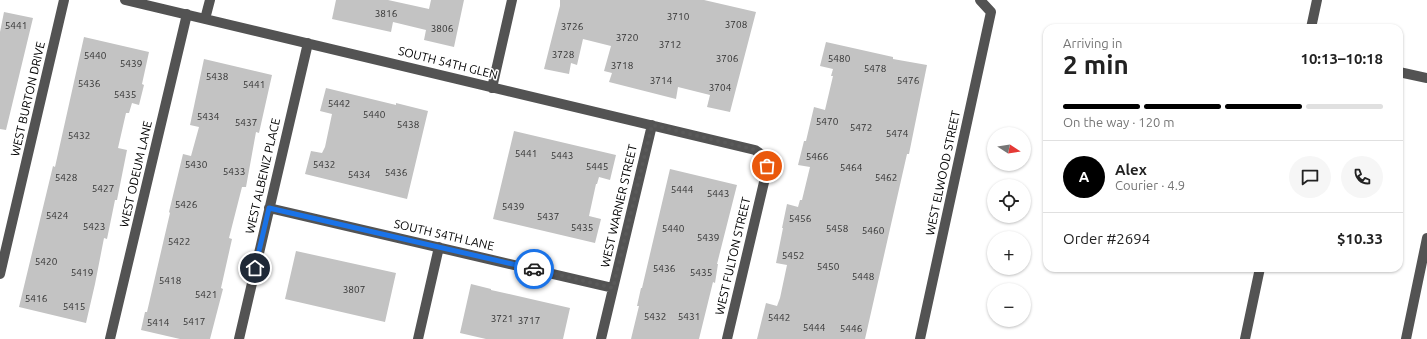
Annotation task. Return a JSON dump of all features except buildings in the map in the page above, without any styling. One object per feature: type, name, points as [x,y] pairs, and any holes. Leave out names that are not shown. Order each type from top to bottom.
[{"type":"street","name":"WEST BURTON DRIVE","points":[[0,274],[64,0]]},
{"type":"street","name":"SOUTH 54TH GLEN","points":[[125,0],[756,150],[764,156]]},
{"type":"street","points":[[205,19],[210,0]]},
{"type":"street","points":[[492,88],[512,0]]},
{"type":"street","name":"WEST ELWOOD STREET","points":[[920,339],[991,12],[980,0]]},
{"type":"street","points":[[1312,24],[1317,0]]},
{"type":"street","name":"WEST ODEUM LANE","points":[[110,339],[187,14]]},
{"type":"street","name":"WEST ALBENIZ PLACE","points":[[238,339],[308,43]]},
{"type":"street","points":[[1403,73],[1427,78]]},
{"type":"street","name":"WEST WARNER STREET","points":[[601,339],[652,125]]},
{"type":"street","name":"WEST FULTON STREET","points":[[728,339],[765,178],[767,166],[764,156]]},
{"type":"street","name":"SOUTH 54TH LANE","points":[[269,208],[613,288]]},
{"type":"street","points":[[1406,339],[1427,238]]},
{"type":"street","points":[[418,339],[439,247]]},
{"type":"street","points":[[1245,339],[1259,272]]},
{"type":"way so far","points":[[534,269],[613,288],[652,125],[756,150],[764,156],[767,166]]},
{"type":"route","points":[[255,268],[269,208],[534,269]]}]
